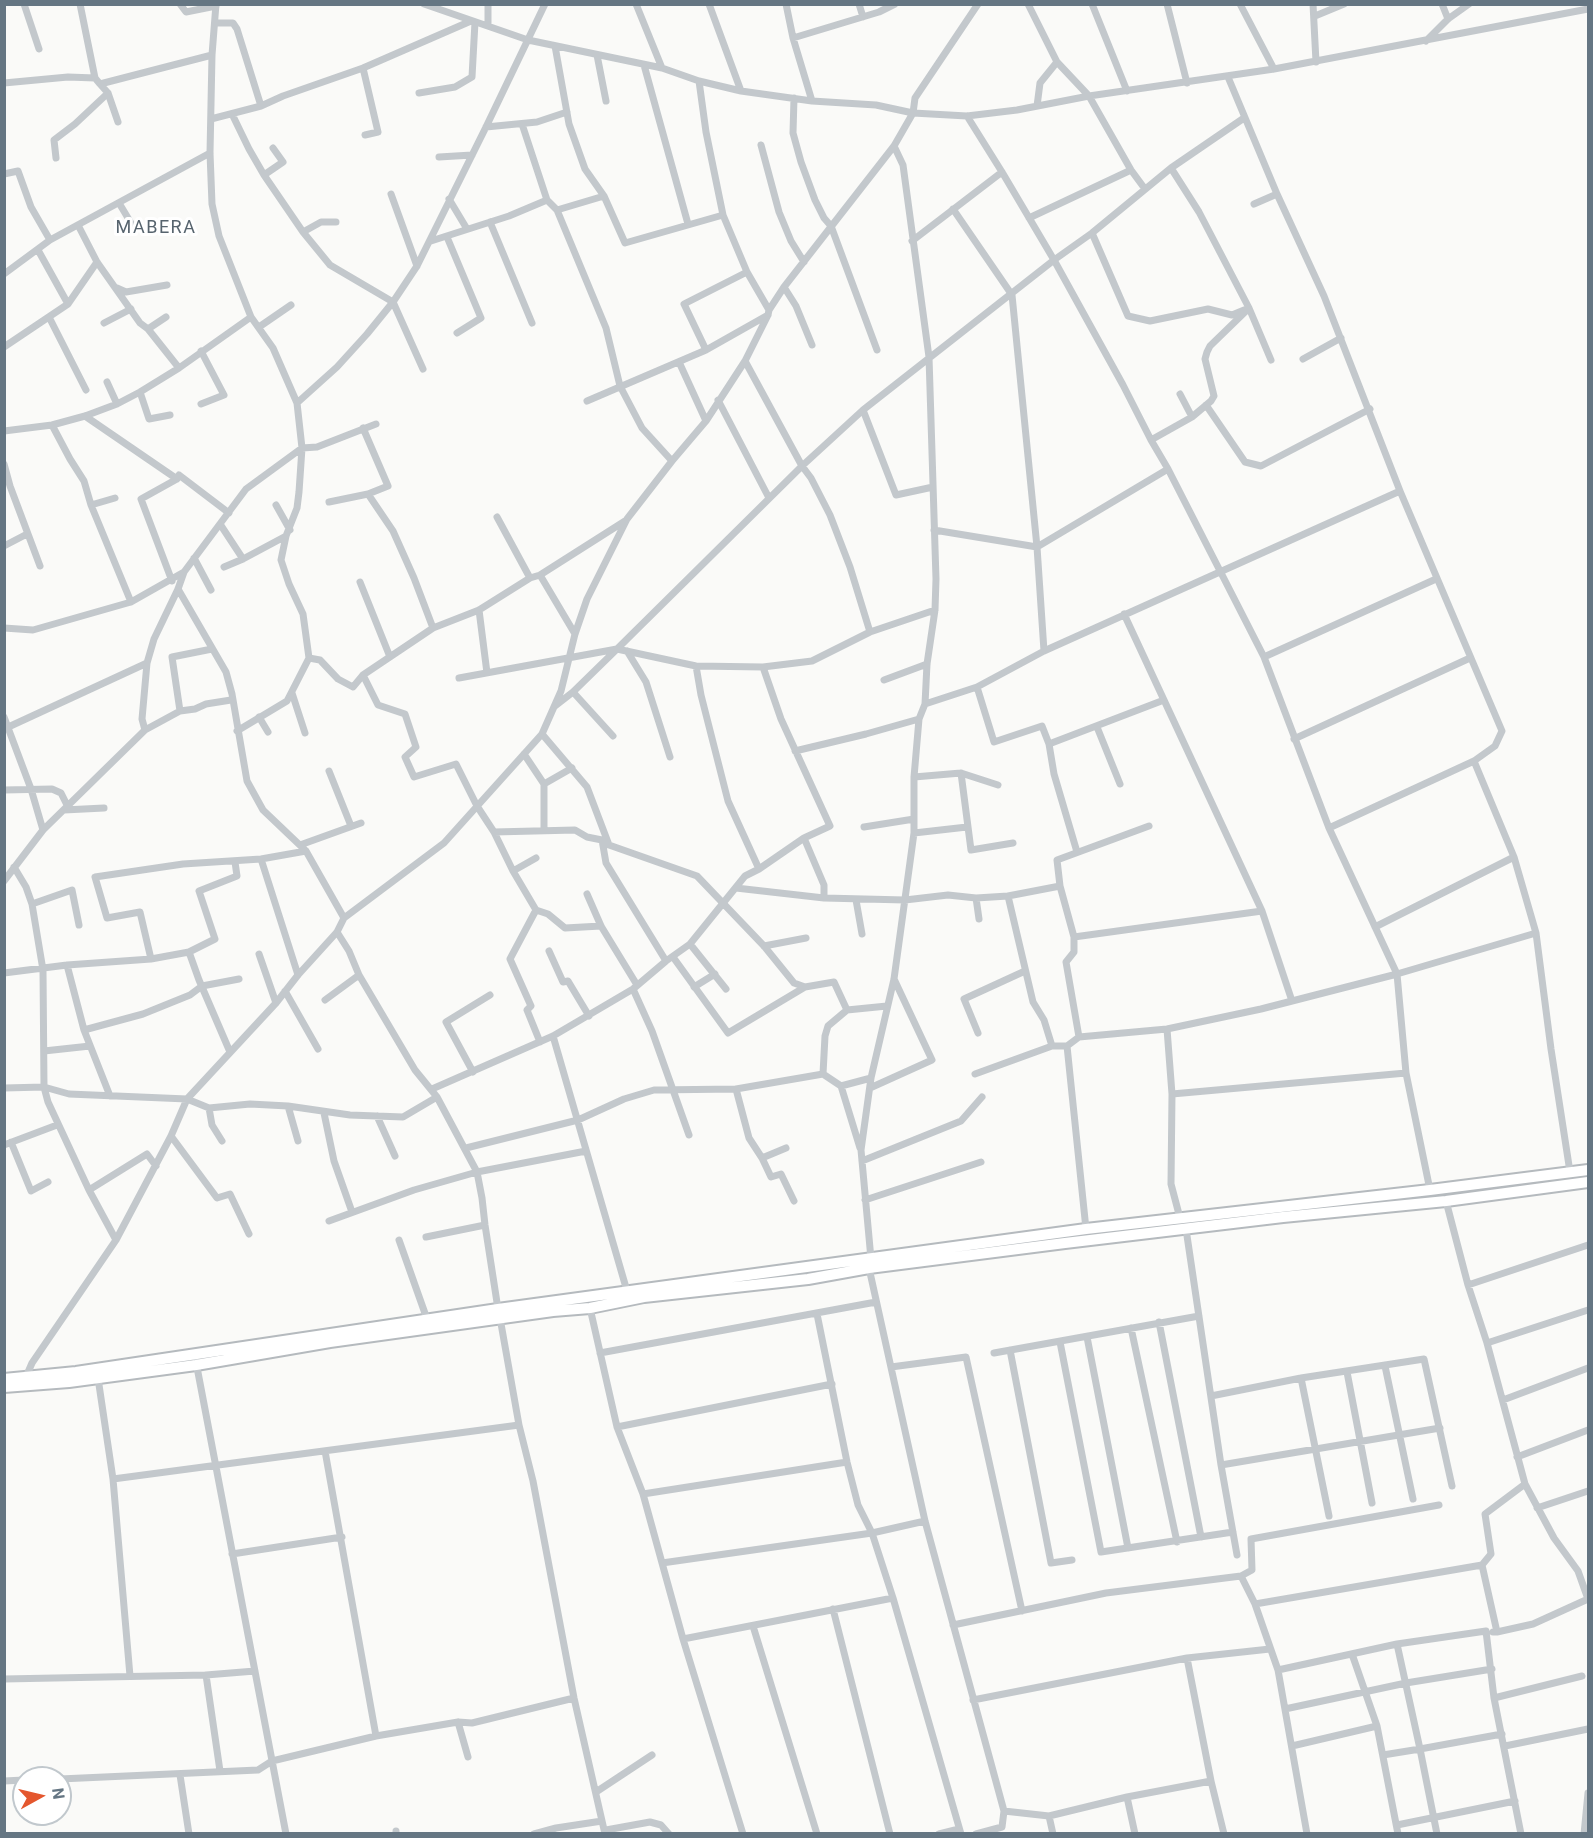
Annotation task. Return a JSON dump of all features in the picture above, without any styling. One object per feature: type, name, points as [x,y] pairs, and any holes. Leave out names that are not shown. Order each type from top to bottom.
[{"type":"main road","points":[[4,1387],[98,1378],[428,1319],[590,1308],[644,1297],[808,1278],[870,1264],[1086,1229],[1588,1170]]},
{"type":"main road","points":[[4,1379],[320,1344],[627,1291],[1113,1239],[1446,1201],[1588,1182]]},
{"type":"main road","points":[[1112,1226],[1113,1239]]},
{"type":"street","points":[[24,4],[39,49]]},
{"type":"street","points":[[80,4],[98,81],[108,93],[118,122]]},
{"type":"street","points":[[180,4],[186,12],[216,5],[212,55],[210,153],[212,204],[219,236],[251,317],[273,348],[297,403],[302,448],[297,508],[281,561],[303,614],[309,658],[287,701],[237,731]]},
{"type":"street","points":[[424,4],[528,40],[662,68],[699,81],[741,91],[812,101],[876,105],[913,113],[967,116],[1316,62],[1588,9]]},
{"type":"street","points":[[488,4],[488,26]]},
{"type":"street","points":[[297,403],[337,367],[393,302],[417,266],[544,4]]},
{"type":"street","points":[[636,4],[662,68]]},
{"type":"street","points":[[709,4],[741,91]]},
{"type":"street","points":[[786,4],[793,38],[812,101]]},
{"type":"street","points":[[859,4],[863,17]]},
{"type":"street","points":[[793,38],[863,17],[895,4]]},
{"type":"street","points":[[26,1377],[32,1363],[116,1240],[156,1166],[187,1099],[338,932],[344,918],[444,843],[542,734],[561,691],[575,634],[587,599],[627,519],[706,421],[745,361],[768,313],[784,287],[894,146],[913,113],[915,98],[978,4]]},
{"type":"street","points":[[1028,4],[1057,63],[1089,96],[1131,170],[1145,189]]},
{"type":"street","points":[[1092,4],[1127,91]]},
{"type":"street","points":[[1167,4],[1187,83]]},
{"type":"street","points":[[1240,4],[1274,69]]},
{"type":"street","points":[[1313,4],[1316,62]]},
{"type":"street","points":[[1315,16],[1344,4]]},
{"type":"street","points":[[1442,4],[1448,19]]},
{"type":"street","points":[[1426,41],[1448,19],[1469,4]]},
{"type":"street","points":[[211,119],[261,106],[363,68],[473,22]]},
{"type":"street","points":[[419,93],[455,87],[472,77],[473,22]]},
{"type":"street","points":[[215,23],[233,23],[237,29],[261,106]]},
{"type":"street","points":[[555,46],[569,124],[585,169],[604,196],[625,243],[723,215]]},
{"type":"street","points":[[4,83],[68,77],[98,81],[212,55]]},
{"type":"street","points":[[597,55],[606,101]]},
{"type":"street","points":[[1037,106],[1040,83],[1057,63]]},
{"type":"street","points":[[644,65],[688,224]]},
{"type":"street","points":[[363,68],[378,132],[365,135]]},
{"type":"street","points":[[1228,77],[1341,338],[1400,491],[1502,731],[1495,746],[1474,761],[1329,828]]},
{"type":"street","points":[[699,81],[706,132],[723,215],[747,272],[768,313]]},
{"type":"street","points":[[56,158],[54,140],[108,93]]},
{"type":"street","points":[[794,98],[792,133],[801,162],[815,200],[831,226],[877,350]]},
{"type":"street","points":[[486,127],[537,122],[567,112]]},
{"type":"street","points":[[232,114],[264,175],[303,232],[330,265],[393,302],[423,369]]},
{"type":"street","points":[[967,116],[1054,260],[1123,385],[1264,657],[1329,828],[1397,974],[1406,1073],[1430,1190]]},
{"type":"street","points":[[553,707],[573,692],[769,498],[863,410],[1054,260],[1092,233],[1171,168],[1244,118]]},
{"type":"street","points":[[522,124],[547,200],[557,210],[606,328],[620,386],[642,428],[672,461]]},
{"type":"street","points":[[761,145],[779,212],[791,241],[804,262]]},
{"type":"street","points":[[861,1150],[870,1088],[886,1006],[894,979],[914,833],[914,777],[919,719],[925,704],[936,579],[929,357],[903,165],[894,146]]},
{"type":"street","points":[[264,175],[283,162],[273,148]]},
{"type":"street","points":[[4,274],[50,240],[210,153]]},
{"type":"street","points":[[439,157],[472,155]]},
{"type":"street","points":[[1171,168],[1199,212],[1249,308],[1270,360]]},
{"type":"street","points":[[1029,218],[1131,170]]},
{"type":"street","points":[[4,174],[18,171],[31,207],[50,240]]},
{"type":"street","points":[[912,241],[1002,172]]},
{"type":"street","points":[[391,194],[417,266]]},
{"type":"street","points":[[1254,204],[1277,194]]},
{"type":"street","points":[[557,210],[604,196]]},
{"type":"street","points":[[449,199],[467,229]]},
{"type":"street","points":[[431,241],[547,200]]},
{"type":"street","points":[[119,203],[134,228]]},
{"type":"street","points":[[953,209],[1012,295],[1037,547],[1044,651]]},
{"type":"street","points":[[303,232],[321,222],[336,222]]},
{"type":"street","points":[[490,222],[532,323]]},
{"type":"street","points":[[78,225],[97,262],[140,324],[148,329],[179,368]]},
{"type":"street","points":[[1092,233],[1128,316],[1150,321],[1208,309],[1232,315],[1249,308]]},
{"type":"street","points":[[447,237],[481,318],[457,333]]},
{"type":"street","points":[[38,250],[69,304]]},
{"type":"street","points":[[4,347],[69,304],[97,262]]},
{"type":"street","points":[[706,350],[684,304],[747,272]]},
{"type":"street","points":[[117,288],[126,292],[167,285]]},
{"type":"street","points":[[784,287],[796,306],[812,345]]},
{"type":"street","points":[[259,327],[291,305]]},
{"type":"street","points":[[1151,440],[1192,417],[1211,402],[1214,396],[1205,359],[1207,352],[1210,346],[1249,308]]},
{"type":"street","points":[[104,323],[130,309]]},
{"type":"street","points":[[587,401],[706,350],[768,313]]},
{"type":"street","points":[[49,317],[87,390]]},
{"type":"street","points":[[148,329],[166,317]]},
{"type":"street","points":[[4,431],[52,424],[85,416],[117,404],[140,393],[179,368],[251,317]]},
{"type":"street","points":[[1303,359],[1341,338]]},
{"type":"street","points":[[201,351],[224,395],[201,404]]},
{"type":"street","points":[[745,361],[830,515],[850,567],[870,632]]},
{"type":"street","points":[[679,362],[706,421]]},
{"type":"street","points":[[107,382],[117,404]]},
{"type":"street","points":[[140,393],[149,419],[170,415]]},
{"type":"street","points":[[1180,394],[1192,417]]},
{"type":"street","points":[[718,400],[769,498]]},
{"type":"street","points":[[1206,405],[1245,462],[1261,466],[1370,409]]},
{"type":"street","points":[[863,410],[896,495],[933,487]]},
{"type":"street","points":[[85,416],[177,479]]},
{"type":"street","points":[[52,424],[84,481],[91,504],[131,602]]},
{"type":"street","points":[[145,730],[142,720],[147,663],[154,639],[184,572],[246,489],[302,448],[317,447],[376,424]]},
{"type":"street","points":[[330,502],[368,494],[388,486],[363,428]]},
{"type":"street","points":[[4,464],[7,487],[40,566]]},
{"type":"street","points":[[934,530],[1037,547],[1168,469]]},
{"type":"street","points":[[172,580],[141,499],[177,479],[179,475],[229,513]]},
{"type":"street","points":[[925,704],[977,687],[1044,651],[1400,491]]},
{"type":"street","points":[[368,494],[393,531],[433,628]]},
{"type":"street","points":[[91,504],[115,498]]},
{"type":"street","points":[[276,505],[288,533]]},
{"type":"street","points":[[497,517],[530,578]]},
{"type":"street","points":[[309,658],[320,660],[338,679],[353,687],[363,675],[433,628],[479,610],[530,578],[540,575],[627,519]]},
{"type":"street","points":[[220,524],[243,559]]},
{"type":"street","points":[[224,567],[243,559],[288,533]]},
{"type":"street","points":[[4,546],[27,534]]},
{"type":"street","points":[[194,558],[211,590]]},
{"type":"street","points":[[4,618],[6,628],[33,630],[131,602],[184,572]]},
{"type":"street","points":[[540,575],[575,634]]},
{"type":"street","points":[[1264,657],[1437,579]]},
{"type":"street","points":[[360,582],[390,657]]},
{"type":"street","points":[[178,589],[226,672],[247,781],[263,810],[306,851],[344,918]]},
{"type":"street","points":[[479,610],[487,673]]},
{"type":"street","points":[[459,678],[617,649],[696,666],[763,668],[812,662],[870,632],[934,610]]},
{"type":"street","points":[[1124,614],[1262,910],[1292,1001]]},
{"type":"street","points":[[180,711],[172,657],[212,649]]},
{"type":"street","points":[[627,651],[646,682],[670,757]]},
{"type":"street","points":[[1294,739],[1470,658]]},
{"type":"street","points":[[7,728],[147,663]]},
{"type":"street","points":[[884,680],[927,664]]},
{"type":"street","points":[[696,666],[728,801],[759,869]]},
{"type":"street","points":[[432,1089],[553,1036],[635,987],[669,958],[690,944],[745,876],[804,838],[830,826],[795,751],[763,668]]},
{"type":"street","points":[[363,675],[378,705],[405,714],[416,747],[405,756],[414,777],[456,764],[536,910],[548,914],[565,928],[601,926]]},
{"type":"street","points":[[977,687],[994,742],[1042,726],[1049,744],[1054,774],[1077,852]]},
{"type":"street","points":[[573,692],[613,736]]},
{"type":"street","points":[[292,693],[305,733]]},
{"type":"street","points":[[4,881],[43,830],[145,730],[180,711],[231,700]]},
{"type":"street","points":[[1049,744],[1097,728],[1164,700]]},
{"type":"street","points":[[4,717],[31,789],[43,830]]},
{"type":"street","points":[[259,717],[268,732]]},
{"type":"street","points":[[795,751],[866,735],[919,719]]},
{"type":"street","points":[[1097,728],[1120,784]]},
{"type":"street","points":[[542,734],[587,787],[609,845]]},
{"type":"street","points":[[524,754],[544,784],[544,830]]},
{"type":"street","points":[[1474,761],[1514,857],[1536,933],[1570,1172]]},
{"type":"street","points":[[544,784],[572,768]]},
{"type":"street","points":[[329,771],[351,826]]},
{"type":"street","points":[[914,777],[961,773],[998,785]]},
{"type":"street","points":[[961,773],[971,850],[1013,843]]},
{"type":"street","points":[[4,790],[52,789],[61,793],[66,809]]},
{"type":"street","points":[[66,809],[104,808]]},
{"type":"street","points":[[864,827],[914,819]]},
{"type":"street","points":[[300,844],[361,823]]},
{"type":"street","points":[[1079,1037],[1066,962],[1074,952],[1074,937],[1060,886],[1057,860],[1149,826]]},
{"type":"street","points":[[914,833],[967,827]]},
{"type":"street","points":[[494,832],[575,830],[587,837],[602,840],[609,845],[696,876],[764,946],[794,983],[805,987]]},
{"type":"street","points":[[804,838],[824,885],[824,898]]},
{"type":"street","points":[[602,840],[606,863],[669,958],[728,1033],[805,987],[834,982],[847,1010]]},
{"type":"street","points":[[151,959],[140,912],[107,918],[94,877],[183,864],[261,859],[306,851]]},
{"type":"street","points":[[1376,927],[1514,857]]},
{"type":"street","points":[[513,871],[536,858]]},
{"type":"street","points":[[261,859],[298,975]]},
{"type":"street","points":[[4,973],[43,970],[67,965],[151,959],[189,952],[215,939],[199,891],[237,876],[235,862]]},
{"type":"street","points":[[14,867],[32,903],[43,970],[44,1087],[48,1102],[89,1190],[116,1240]]},
{"type":"street","points":[[736,888],[824,898],[905,900],[948,895],[976,898],[1008,896],[1060,886]]},
{"type":"street","points":[[32,903],[72,890],[79,925]]},
{"type":"street","points":[[587,894],[601,926],[635,987],[689,1135]]},
{"type":"street","points":[[1008,896],[1034,1002],[1044,1020],[1052,1046]]},
{"type":"street","points":[[976,898],[979,919]]},
{"type":"street","points":[[856,900],[862,934]]},
{"type":"street","points":[[536,910],[510,959],[531,1006],[527,1010],[540,1042]]},
{"type":"street","points":[[1074,937],[1262,910]]},
{"type":"street","points":[[338,932],[359,975],[415,1070],[437,1097],[466,1148],[477,1173],[519,1425],[533,1481],[574,1698],[605,1832],[650,1822],[661,1825],[669,1833]]},
{"type":"street","points":[[975,1074],[1052,1046],[1067,1046],[1079,1037],[1167,1029],[1292,1001],[1397,974],[1536,933]]},
{"type":"street","points":[[764,946],[806,938]]},
{"type":"street","points":[[690,944],[726,989]]},
{"type":"street","points":[[549,951],[563,982],[568,981],[589,1016]]},
{"type":"street","points":[[189,952],[230,1052]]},
{"type":"street","points":[[259,954],[276,1003]]},
{"type":"street","points":[[67,965],[84,1030],[110,1096]]},
{"type":"street","points":[[978,1034],[964,999],[1025,970]]},
{"type":"street","points":[[325,1000],[359,975]]},
{"type":"street","points":[[694,987],[715,975]]},
{"type":"street","points":[[84,1030],[143,1014],[190,995],[201,986],[239,979]]},
{"type":"street","points":[[870,1088],[932,1060],[894,979]]},
{"type":"street","points":[[285,991],[318,1048]]},
{"type":"street","points":[[473,1072],[446,1022],[490,996]]},
{"type":"street","points":[[824,1074],[825,1036],[828,1026],[847,1010],[886,1006]]},
{"type":"street","points":[[1167,1029],[1172,1094],[1172,1184],[1180,1218]]},
{"type":"street","points":[[553,1036],[627,1291]]},
{"type":"street","points":[[44,1051],[90,1046]]},
{"type":"street","points":[[1067,1046],[1086,1229]]},
{"type":"street","points":[[1172,1094],[1406,1073]]},
{"type":"street","points":[[466,1148],[578,1120],[654,1090],[736,1089],[824,1074],[841,1086],[861,1150],[870,1264],[876,1302],[925,1521],[1004,1811],[1003,1830],[976,1833]]},
{"type":"street","points":[[841,1086],[872,1078]]},
{"type":"street","points":[[4,1089],[44,1087],[69,1094],[187,1099],[209,1107],[250,1104],[288,1106],[324,1113],[377,1116],[403,1116],[437,1097]]},
{"type":"street","points":[[736,1089],[749,1138],[771,1177],[781,1174],[794,1201]]},
{"type":"street","points":[[862,1161],[961,1121],[982,1097]]},
{"type":"street","points":[[288,1106],[298,1141]]},
{"type":"street","points":[[209,1107],[212,1125],[222,1141]]},
{"type":"street","points":[[324,1113],[334,1161],[352,1212]]},
{"type":"street","points":[[377,1116],[395,1156]]},
{"type":"street","points":[[48,1182],[31,1191],[8,1143],[57,1125]]},
{"type":"street","points":[[171,1136],[217,1198],[230,1194],[249,1234]]},
{"type":"street","points":[[762,1158],[786,1148]]},
{"type":"street","points":[[329,1221],[414,1190],[477,1173],[586,1151]]},
{"type":"street","points":[[89,1190],[147,1154],[156,1166]]},
{"type":"street","points":[[864,1200],[981,1162]]},
{"type":"street","points":[[1278,1670],[1397,1644],[1486,1631],[1497,1632],[1533,1623],[1588,1599],[1578,1571],[1554,1538],[1525,1484],[1446,1201]]},
{"type":"street","points":[[426,1237],[484,1225]]},
{"type":"street","points":[[1186,1229],[1221,1465],[1238,1555]]},
{"type":"street","points":[[399,1240],[428,1319]]},
{"type":"street","points":[[1468,1285],[1588,1245]]},
{"type":"street","points":[[600,1353],[876,1302]]},
{"type":"street","points":[[590,1308],[617,1427],[643,1494],[683,1640],[743,1833]]},
{"type":"street","points":[[1487,1342],[1588,1310]]},
{"type":"street","points":[[817,1314],[858,1505],[872,1533],[893,1598],[960,1831],[939,1833]]},
{"type":"street","points":[[994,1353],[1199,1316]]},
{"type":"street","points":[[1160,1322],[1202,1537]]},
{"type":"street","points":[[1131,1328],[1177,1542]]},
{"type":"street","points":[[1087,1337],[1128,1548]]},
{"type":"street","points":[[1060,1342],[1101,1552],[1233,1532]]},
{"type":"street","points":[[1010,1350],[1052,1563],[1072,1560]]},
{"type":"street","points":[[891,1367],[966,1356],[1022,1611]]},
{"type":"street","points":[[195,1359],[286,1833]]},
{"type":"street","points":[[1211,1396],[1301,1378],[1424,1359],[1452,1485]]},
{"type":"street","points":[[1385,1366],[1413,1499]]},
{"type":"street","points":[[1503,1400],[1588,1368]]},
{"type":"street","points":[[1347,1372],[1372,1503]]},
{"type":"street","points":[[98,1378],[113,1479],[130,1676]]},
{"type":"street","points":[[1301,1378],[1329,1516]]},
{"type":"street","points":[[617,1427],[832,1384]]},
{"type":"street","points":[[113,1479],[519,1425]]},
{"type":"street","points":[[1221,1465],[1440,1428]]},
{"type":"street","points":[[1516,1457],[1588,1430]]},
{"type":"street","points":[[325,1451],[376,1736]]},
{"type":"street","points":[[643,1494],[847,1462]]},
{"type":"street","points":[[1255,1604],[1482,1565],[1491,1554],[1485,1514],[1525,1484]]},
{"type":"street","points":[[1537,1508],[1588,1491]]},
{"type":"street","points":[[953,1625],[1106,1593],[1241,1576],[1252,1570],[1251,1539],[1438,1505]]},
{"type":"street","points":[[662,1563],[872,1533],[925,1521]]},
{"type":"street","points":[[232,1554],[342,1537]]},
{"type":"street","points":[[1482,1565],[1497,1632]]},
{"type":"street","points":[[1241,1576],[1255,1604],[1278,1670],[1307,1833]]},
{"type":"street","points":[[683,1640],[893,1598]]},
{"type":"street","points":[[833,1609],[890,1833]]},
{"type":"street","points":[[753,1626],[817,1833]]},
{"type":"street","points":[[1486,1631],[1494,1698],[1521,1833]]},
{"type":"street","points":[[1397,1644],[1437,1833]]},
{"type":"street","points":[[973,1700],[1188,1658],[1270,1649]]},
{"type":"street","points":[[1352,1654],[1377,1726],[1398,1829],[1435,1818],[1515,1801]]},
{"type":"street","points":[[1188,1658],[1211,1781],[1224,1833]]},
{"type":"street","points":[[1285,1709],[1406,1683],[1492,1669]]},
{"type":"street","points":[[4,1679],[206,1675],[255,1671]]},
{"type":"street","points":[[206,1675],[220,1771]]},
{"type":"street","points":[[1494,1698],[1582,1676]]},
{"type":"street","points":[[72,1778],[258,1770],[272,1761],[376,1736],[458,1722],[472,1723],[574,1698]]},
{"type":"street","points":[[458,1722],[468,1757]]},
{"type":"street","points":[[1292,1746],[1377,1726]]},
{"type":"street","points":[[1505,1746],[1588,1729]]},
{"type":"street","points":[[1383,1755],[1502,1734]]},
{"type":"street","points":[[596,1792],[652,1755]]},
{"type":"street","points":[[180,1774],[189,1833]]},
{"type":"street","points":[[1004,1811],[1049,1816],[1127,1797],[1211,1781]]},
{"type":"street","points":[[1586,1830],[1588,1793]]},
{"type":"street","points":[[1127,1797],[1135,1833]]},
{"type":"street","points":[[1049,1816],[1053,1833]]},
{"type":"street","points":[[534,1833],[556,1827],[603,1821]]},
{"type":"district","name":"MABERA","points":[[156,228]]}]
